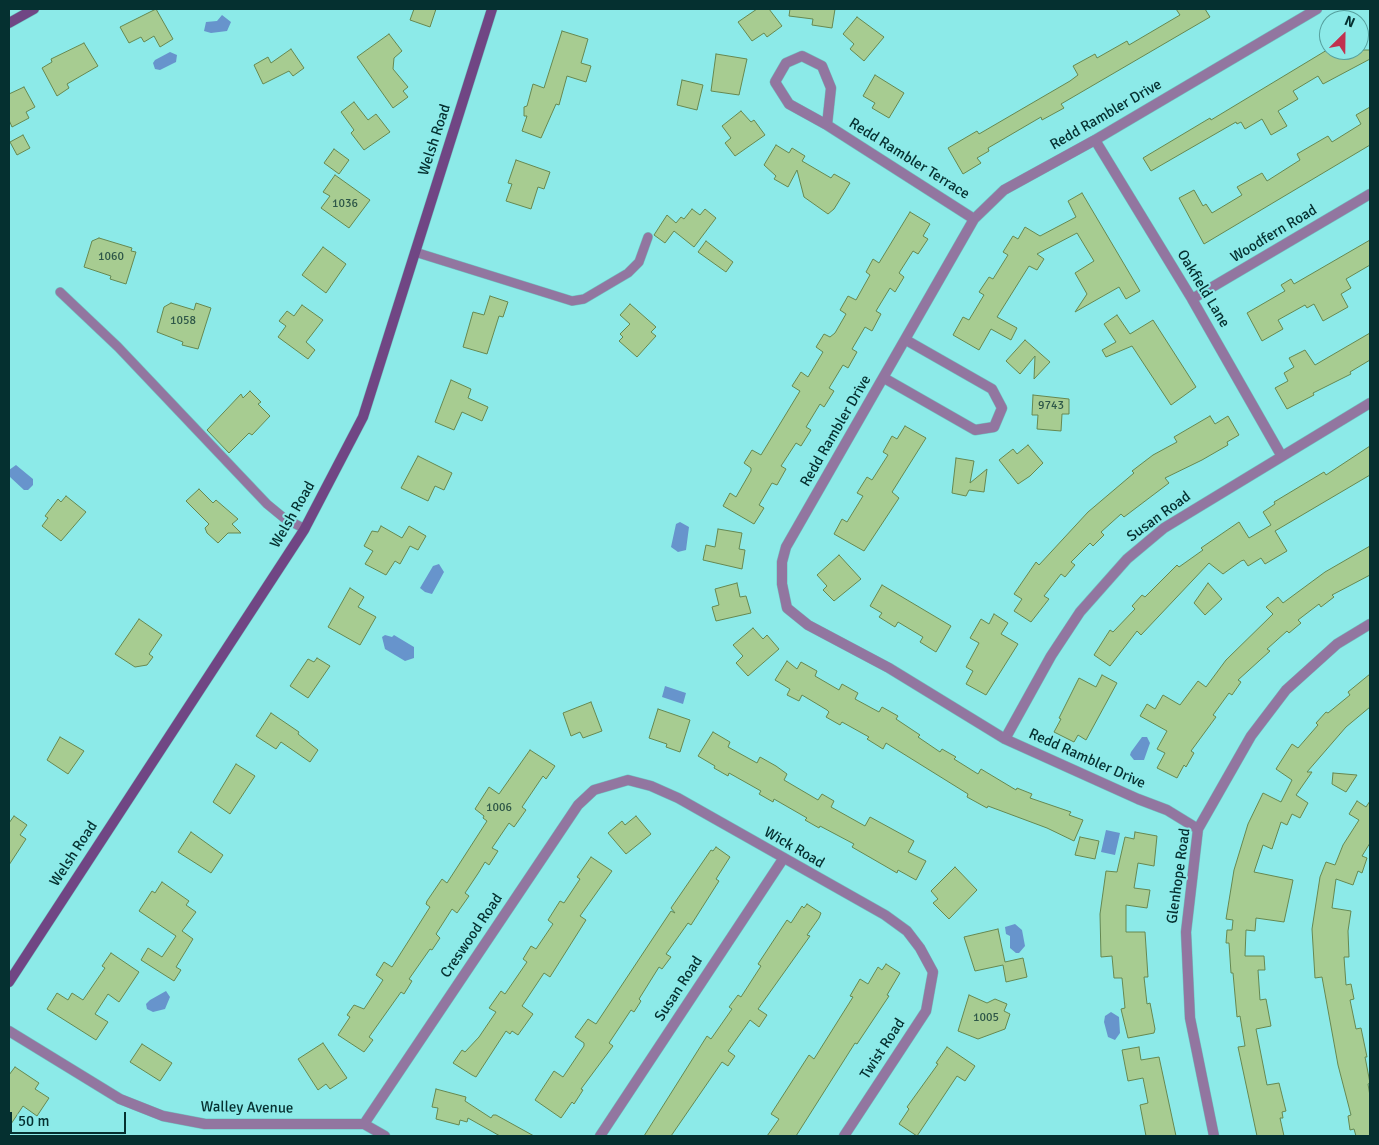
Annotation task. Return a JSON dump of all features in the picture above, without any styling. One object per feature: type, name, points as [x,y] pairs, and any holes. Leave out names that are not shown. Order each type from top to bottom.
[{"type":"main road","points":[[9,23],[34,9]]},
{"type":"main road","name":"Welsh Road","points":[[9,982],[305,529],[363,417],[492,9]]},
{"type":"street","name":"Redd Rambler Drive","points":[[1198,829],[1167,810],[1138,800],[1005,739],[889,668],[808,625],[787,608],[782,584],[782,562],[786,547],[974,219],[1004,190],[1095,140],[1317,9]]},
{"type":"street","name":"Redd Rambler Terrace","points":[[827,125],[831,88],[822,66],[802,56],[786,63],[775,82],[789,104],[827,125],[974,219]]},
{"type":"street","name":"Oakfield Lane","points":[[1095,140],[1192,299],[1281,455]]},
{"type":"street","name":"Woodfern Road","points":[[1192,299],[1370,194]]},
{"type":"street","points":[[884,378],[975,430],[994,427],[1002,408],[992,389],[906,340]]},
{"type":"street","name":"Susan Road","points":[[1005,739],[1051,656],[1080,612],[1127,560],[1164,528],[1281,455],[1370,403]]},
{"type":"street","name":"Glenhope Road","points":[[1214,1136],[1190,1018],[1186,932],[1198,829],[1250,736],[1286,690],[1337,644],[1370,624]]},
{"type":"street","name":"Wick Road","points":[[620,782],[628,780],[651,786],[678,798],[885,915],[908,931],[920,948],[932,972]]},
{"type":"street","name":"Creswood Road","points":[[364,1124],[578,805],[594,790],[620,782]]},
{"type":"street","name":"Susan Road","points":[[600,1136],[783,859]]},
{"type":"street","name":"Twist Road","points":[[844,1136],[926,1011],[932,972]]},
{"type":"street","name":"Walley Avenue","points":[[9,1030],[120,1099],[163,1116],[205,1124],[364,1124],[385,1136]]},
{"type":"lane","points":[[415,252],[572,301],[584,299],[628,273],[639,262],[648,237]]},
{"type":"lane","points":[[60,292],[118,347],[267,504],[284,518],[305,529]]},
{"type":"water","points":[[222,15],[231,22],[227,31],[211,33],[204,31],[206,22],[217,21]]},
{"type":"water","points":[[170,52],[177,55],[176,62],[160,70],[155,69],[153,63],[155,60]]},
{"type":"water","points":[[16,465],[33,479],[33,485],[28,490],[24,490],[10,477],[9,470]]},
{"type":"water","points":[[680,522],[689,527],[686,550],[678,552],[671,547],[676,524]]},
{"type":"water","points":[[439,564],[444,572],[432,594],[425,592],[420,588],[433,566]]},
{"type":"water","points":[[385,635],[392,637],[394,635],[414,647],[414,658],[405,661],[385,649],[382,637]]},
{"type":"water","points":[[665,686],[686,693],[683,704],[662,697]]},
{"type":"water","points":[[1142,737],[1147,737],[1150,743],[1144,760],[1134,760],[1130,755],[1131,752]]},
{"type":"water","points":[[1106,830],[1120,833],[1115,855],[1101,852]]},
{"type":"water","points":[[1015,924],[1022,930],[1025,946],[1019,953],[1010,948],[1010,936],[1006,934],[1005,927]]},
{"type":"water","points":[[166,991],[170,997],[165,1009],[153,1012],[147,1009],[146,1004],[150,1000]]},
{"type":"water","points":[[1111,1012],[1119,1017],[1120,1033],[1115,1040],[1108,1037],[1104,1022],[1105,1016]]},
{"type":"building","points":[[156,9],[173,39],[160,47],[154,36],[144,42],[141,37],[129,43],[120,27]]},
{"type":"building","points":[[414,9],[436,9],[430,27],[410,20]]},
{"type":"building","points":[[757,9],[769,9],[782,26],[767,37],[764,33],[752,41],[738,22]]},
{"type":"building","points":[[790,9],[835,9],[832,28],[812,25],[813,19],[789,16]]},
{"type":"building","points":[[1176,9],[1205,9],[1210,17],[1061,104],[1064,108],[1042,120],[1041,117],[988,148],[989,151],[977,158],[981,163],[963,174],[948,148],[977,131],[979,134],[1070,81],[1078,75],[1073,66],[1095,54],[1097,58],[1127,41],[1129,45],[1180,15]]},
{"type":"building","points":[[857,17],[884,37],[864,61],[850,49],[854,44],[843,34]]},
{"type":"building","points":[[562,31],[588,39],[581,63],[591,66],[586,82],[567,76],[559,105],[556,104],[541,138],[522,131],[527,116],[524,116],[524,107],[527,106],[533,84],[544,88]]},
{"type":"building","points":[[389,34],[402,51],[394,58],[393,69],[408,87],[403,91],[408,97],[393,108],[357,57]]},
{"type":"building","points":[[84,43],[98,66],[67,84],[69,88],[57,96],[42,68],[52,62],[51,59]]},
{"type":"building","points":[[291,49],[304,68],[293,76],[289,71],[263,84],[254,65],[268,57],[271,63]]},
{"type":"building","points":[[716,54],[747,59],[739,95],[711,91]]},
{"type":"building","points":[[1319,55],[1319,60],[1368,60],[1323,84],[1318,76],[1293,91],[1298,99],[1278,111],[1287,126],[1271,135],[1262,119],[1245,129],[1241,122],[1237,124],[1236,122],[1151,171],[1143,158],[1210,118],[1211,120]]},
{"type":"building","points":[[875,75],[904,93],[889,118],[872,108],[875,103],[863,96]]},
{"type":"building","points":[[682,80],[703,85],[697,110],[677,105]]},
{"type":"building","points":[[24,87],[35,107],[26,112],[29,118],[12,127],[9,120],[9,94]]},
{"type":"building","points":[[354,102],[368,120],[376,114],[390,132],[364,150],[351,133],[354,130],[341,112]]},
{"type":"building","points":[[1370,107],[1370,145],[1204,244],[1179,198],[1194,190],[1203,206],[1206,204],[1212,213],[1242,195],[1237,187],[1262,173],[1267,181],[1300,160],[1297,154],[1328,136],[1332,142],[1361,124],[1356,115]]},
{"type":"building","points":[[741,111],[751,122],[754,120],[765,135],[735,156],[725,143],[731,138],[722,126]]},
{"type":"building","points":[[23,135],[30,148],[17,155],[10,142]]},
{"type":"building","points":[[776,145],[789,153],[792,148],[805,156],[802,161],[831,178],[834,174],[850,183],[834,209],[828,214],[804,197],[797,170],[788,187],[774,179],[776,176],[764,165]]},
{"type":"building","points":[[334,149],[349,160],[339,174],[324,163]]},
{"type":"building","points":[[516,160],[550,172],[544,189],[538,187],[531,209],[506,201],[512,184],[508,183]]},
{"type":"building","points":[[335,175],[370,200],[349,228],[321,208],[330,196],[323,192]]},
{"type":"building","points":[[1082,193],[1140,291],[1126,299],[1119,287],[1075,312],[1087,294],[1075,273],[1094,261],[1077,233],[1037,254],[1044,259],[1037,270],[1029,266],[997,317],[1017,328],[1011,340],[991,329],[979,350],[953,335],[963,317],[969,320],[984,295],[979,292],[989,277],[993,279],[1008,255],[1003,252],[1013,236],[1018,239],[1025,227],[1040,236],[1076,217],[1068,201]]},
{"type":"building","points":[[692,209],[700,215],[705,209],[716,218],[694,247],[674,231],[665,243],[654,235],[667,215],[676,223],[681,217],[684,219]]},
{"type":"building","points":[[910,212],[930,224],[923,236],[928,239],[918,254],[913,251],[899,273],[904,277],[895,292],[890,288],[876,311],[881,314],[872,331],[865,327],[852,349],[857,352],[848,368],[843,365],[829,388],[834,391],[824,407],[820,404],[806,427],[811,430],[801,446],[796,443],[781,466],[786,469],[777,485],[772,483],[759,505],[764,508],[754,524],[723,506],[730,493],[736,497],[751,471],[751,468],[744,463],[752,450],[761,455],[800,391],[792,386],[801,372],[808,377],[823,352],[816,347],[824,334],[830,337],[835,333],[846,314],[840,310],[848,296],[856,300],[870,275],[866,272],[873,259],[879,263]]},
{"type":"building","points":[[99,238],[132,248],[131,251],[136,252],[126,284],[110,279],[111,276],[84,267],[92,241]]},
{"type":"building","points":[[1370,240],[1370,265],[1346,279],[1351,288],[1341,294],[1348,307],[1323,321],[1314,304],[1307,308],[1305,305],[1278,320],[1283,329],[1262,341],[1247,313],[1285,291],[1281,285],[1291,279],[1294,284]]},
{"type":"building","points":[[706,241],[733,262],[726,272],[698,252]]},
{"type":"building","points":[[323,247],[346,264],[326,293],[302,275]]},
{"type":"building","points":[[490,296],[508,302],[503,317],[499,316],[487,354],[463,347],[473,312],[484,315]]},
{"type":"building","points":[[171,303],[194,310],[196,303],[211,308],[198,349],[182,345],[183,342],[157,332],[164,307]]},
{"type":"building","points":[[630,304],[656,327],[651,332],[656,336],[637,357],[619,341],[623,337],[620,334],[630,324],[620,315]]},
{"type":"building","points":[[302,305],[323,320],[306,342],[315,350],[308,359],[278,337],[286,326],[279,321],[287,311],[294,316]]},
{"type":"building","points":[[1117,315],[1130,334],[1153,320],[1196,387],[1171,405],[1132,346],[1106,357],[1102,350],[1116,342],[1104,324]]},
{"type":"building","points":[[1370,333],[1370,360],[1350,372],[1351,374],[1313,393],[1314,395],[1287,409],[1275,388],[1288,381],[1284,373],[1294,367],[1289,358],[1305,350],[1315,365]]},
{"type":"building","points":[[1025,340],[1050,362],[1034,379],[1035,356],[1020,374],[1006,361]]},
{"type":"building","points":[[451,380],[471,389],[468,398],[488,407],[482,421],[462,412],[454,430],[435,422]]},
{"type":"building","points":[[250,391],[261,402],[258,404],[270,416],[252,435],[249,433],[229,453],[207,430],[241,394],[243,398]]},
{"type":"building","points":[[1033,395],[1069,399],[1069,414],[1062,414],[1061,431],[1037,429],[1038,415],[1032,415]]},
{"type":"building","points":[[1210,416],[1215,424],[1228,416],[1239,435],[1227,442],[1228,445],[1165,478],[1169,483],[1124,517],[1121,514],[1101,532],[1104,535],[1093,546],[1090,543],[1071,562],[1075,565],[1065,577],[1061,574],[1044,596],[1049,599],[1031,622],[1014,611],[1022,599],[1014,594],[1036,562],[1039,565],[1088,512],[1134,473],[1132,471],[1153,455],[1177,442],[1174,437]]},
{"type":"building","points":[[905,426],[926,438],[892,492],[899,498],[864,551],[834,534],[842,519],[847,522],[863,496],[857,493],[867,477],[872,480],[888,455],[883,452],[892,436],[897,439]]},
{"type":"building","points":[[1028,445],[1043,463],[1030,476],[1018,484],[999,460],[1013,449],[1017,454]]},
{"type":"building","points":[[1370,446],[1370,475],[1275,531],[1287,551],[1265,564],[1261,558],[1248,566],[1244,560],[1241,561],[1223,574],[1209,563],[1141,635],[1137,631],[1110,666],[1094,655],[1110,630],[1113,632],[1135,609],[1132,606],[1142,595],[1145,597],[1177,565],[1179,567],[1203,550],[1201,548],[1239,522],[1249,538],[1271,525],[1263,512],[1275,504],[1274,502],[1324,472],[1326,475]]},
{"type":"building","points":[[418,456],[452,473],[444,490],[435,486],[428,501],[401,488]]},
{"type":"building","points":[[956,458],[974,461],[970,483],[987,469],[984,492],[969,490],[966,496],[952,493]]},
{"type":"building","points":[[199,489],[213,503],[216,500],[238,519],[232,524],[241,533],[228,533],[218,543],[207,533],[205,528],[209,524],[186,501]]},
{"type":"building","points":[[66,496],[86,512],[61,541],[42,526],[48,518],[45,516],[58,499],[61,502]]},
{"type":"building","points":[[381,526],[402,538],[409,526],[426,536],[418,550],[410,546],[400,564],[395,561],[386,575],[365,564],[373,551],[364,546],[372,531],[378,532]]},
{"type":"building","points":[[718,529],[742,533],[739,549],[745,550],[742,569],[703,560],[706,545],[715,547]]},
{"type":"building","points":[[1370,546],[1370,575],[1332,595],[1334,597],[1321,607],[1319,604],[1298,620],[1301,623],[1289,633],[1287,631],[1267,649],[1270,651],[1238,680],[1241,682],[1232,695],[1229,693],[1213,715],[1216,717],[1191,751],[1194,753],[1186,767],[1184,765],[1177,778],[1157,768],[1165,753],[1157,749],[1167,731],[1140,716],[1147,704],[1155,709],[1163,695],[1180,705],[1198,681],[1206,687],[1226,660],[1273,614],[1266,607],[1278,597],[1283,603],[1325,572]]},
{"type":"building","points":[[839,555],[861,579],[834,601],[823,590],[827,586],[817,575]]},
{"type":"building","points":[[737,583],[740,597],[746,596],[751,613],[716,621],[712,607],[719,605],[715,589]]},
{"type":"building","points":[[1208,583],[1222,599],[1205,615],[1194,603]]},
{"type":"building","points":[[882,585],[951,626],[936,652],[920,642],[923,637],[898,622],[895,627],[879,617],[882,613],[870,606]]},
{"type":"building","points":[[350,588],[364,597],[358,607],[376,617],[360,645],[328,627]]},
{"type":"building","points":[[994,614],[1008,623],[1001,634],[1018,644],[986,695],[966,684],[973,671],[966,667],[979,643],[970,638],[981,619],[989,624]]},
{"type":"building","points":[[139,619],[162,635],[149,654],[153,657],[147,665],[135,667],[115,654]]},
{"type":"building","points":[[753,628],[763,639],[767,635],[779,649],[748,676],[736,663],[743,656],[733,645]]},
{"type":"building","points":[[317,658],[330,666],[308,698],[290,686],[308,659],[314,662]]},
{"type":"building","points":[[787,661],[797,669],[801,662],[817,671],[815,676],[839,690],[842,684],[858,693],[855,699],[879,712],[882,707],[898,716],[896,719],[920,735],[918,737],[940,752],[942,749],[956,757],[954,759],[978,774],[981,769],[1016,790],[1017,788],[1032,794],[1030,798],[1071,812],[1069,815],[1083,820],[1074,841],[1047,828],[988,806],[987,808],[967,797],[968,794],[886,743],[883,749],[867,739],[869,737],[842,722],[840,725],[826,717],[829,712],[827,710],[802,695],[799,701],[787,695],[790,689],[775,680]]},
{"type":"building","points":[[1370,674],[1370,707],[1346,727],[1307,772],[1312,772],[1296,795],[1308,803],[1300,818],[1292,814],[1287,825],[1281,822],[1272,849],[1263,845],[1254,872],[1293,880],[1284,922],[1256,918],[1255,931],[1246,930],[1245,956],[1264,956],[1265,970],[1258,970],[1260,1000],[1266,999],[1271,1026],[1256,1029],[1267,1085],[1279,1083],[1286,1111],[1282,1112],[1283,1118],[1280,1118],[1284,1136],[1257,1136],[1238,1047],[1245,1046],[1240,1016],[1237,1017],[1229,943],[1226,943],[1227,930],[1232,930],[1233,920],[1226,919],[1234,870],[1248,824],[1263,793],[1281,802],[1292,780],[1276,769],[1292,744],[1298,748],[1318,725],[1316,723],[1326,712],[1328,713],[1350,695],[1348,692]]},
{"type":"building","points":[[1102,675],[1117,683],[1086,740],[1078,735],[1074,742],[1054,732],[1079,678],[1096,687]]},
{"type":"building","points":[[591,702],[602,731],[583,738],[580,732],[571,736],[563,713]]},
{"type":"building","points":[[658,709],[690,720],[680,752],[666,747],[667,744],[649,738]]},
{"type":"building","points":[[271,713],[299,732],[298,734],[318,750],[310,762],[281,742],[276,749],[256,736]]},
{"type":"building","points":[[713,732],[730,742],[728,747],[757,763],[760,757],[776,766],[787,774],[784,780],[818,800],[822,794],[834,801],[831,807],[865,826],[870,817],[914,841],[908,852],[926,861],[916,880],[898,870],[897,873],[852,847],[854,844],[820,826],[819,828],[805,820],[807,818],[774,799],[773,802],[759,794],[761,791],[729,773],[728,776],[714,768],[715,766],[698,756]]},
{"type":"building","points":[[60,737],[84,751],[68,774],[47,760]]},
{"type":"building","points":[[530,750],[555,766],[546,779],[543,776],[522,807],[526,810],[514,827],[509,823],[492,848],[498,851],[489,865],[485,862],[465,893],[469,896],[457,913],[452,909],[436,934],[440,938],[409,979],[412,981],[404,994],[401,992],[369,1037],[373,1040],[364,1052],[338,1035],[350,1017],[347,1015],[354,1005],[364,1009],[383,980],[376,975],[384,962],[392,967],[430,907],[426,904],[427,901],[442,879],[447,883],[487,821],[475,809],[489,787],[499,794]]},
{"type":"building","points":[[236,764],[255,776],[230,814],[213,802]]},
{"type":"building","points":[[1333,773],[1357,775],[1346,792],[1332,784]]},
{"type":"building","points":[[1357,801],[1366,807],[1370,801],[1370,843],[1362,856],[1367,858],[1362,873],[1358,871],[1353,885],[1336,879],[1332,908],[1351,911],[1348,931],[1349,957],[1344,957],[1346,985],[1351,984],[1354,999],[1350,1000],[1356,1029],[1361,1028],[1367,1057],[1365,1057],[1370,1083],[1368,1084],[1370,1096],[1370,1136],[1356,1136],[1354,1129],[1350,1130],[1348,1116],[1351,1115],[1338,1065],[1322,977],[1315,978],[1312,929],[1320,877],[1326,862],[1335,865],[1343,845],[1359,820],[1349,814]]},
{"type":"building","points":[[14,816],[27,825],[20,835],[26,839],[9,865],[9,823]]},
{"type":"building","points":[[636,816],[651,834],[626,854],[608,833],[622,821],[625,825]]},
{"type":"building","points":[[191,832],[223,855],[211,873],[178,852]]},
{"type":"building","points":[[1135,832],[1157,836],[1154,866],[1138,863],[1134,888],[1150,890],[1147,908],[1126,905],[1126,932],[1145,932],[1148,977],[1144,977],[1147,1004],[1150,1003],[1155,1029],[1154,1033],[1128,1038],[1121,1009],[1125,1008],[1122,978],[1114,978],[1112,956],[1101,957],[1100,914],[1106,871],[1117,872],[1125,837],[1134,839]]},
{"type":"building","points":[[1080,837],[1099,841],[1095,859],[1075,855]]},
{"type":"building","points":[[716,847],[730,857],[716,879],[719,881],[691,925],[688,923],[666,954],[671,957],[662,969],[659,967],[639,999],[641,1001],[634,1012],[631,1010],[609,1043],[613,1046],[581,1089],[583,1090],[574,1104],[572,1102],[561,1118],[535,1100],[554,1071],[563,1077],[584,1046],[584,1043],[575,1037],[588,1019],[596,1024],[671,911],[675,913],[671,908],[711,850],[713,851]]},
{"type":"building","points":[[591,857],[612,871],[580,916],[586,920],[550,977],[544,973],[522,1006],[533,1014],[518,1035],[512,1031],[510,1034],[506,1031],[476,1077],[472,1075],[453,1063],[462,1050],[465,1052],[479,1037],[496,1012],[489,1008],[501,991],[505,994],[527,962],[523,959],[531,946],[536,949],[553,924],[548,920],[560,901],[564,903],[580,879],[577,877]]},
{"type":"building","points":[[955,867],[977,890],[949,919],[933,903],[938,899],[931,891]]},
{"type":"building","points":[[162,882],[189,901],[186,905],[196,912],[182,931],[193,939],[176,967],[181,970],[174,981],[141,960],[148,948],[162,957],[176,936],[139,911],[152,891],[155,893]]},
{"type":"building","points":[[807,904],[821,913],[807,935],[810,936],[758,1009],[767,1015],[759,1027],[750,1020],[728,1051],[735,1056],[728,1066],[722,1062],[671,1136],[644,1136],[707,1036],[711,1039],[732,1009],[729,1007],[738,995],[741,997],[761,966],[758,964],[787,920],[791,923],[802,906],[804,908]]},
{"type":"building","points":[[998,929],[1005,962],[1023,958],[1027,977],[1006,982],[1003,965],[975,971],[964,937]]},
{"type":"building","points":[[111,953],[139,972],[119,1002],[108,994],[95,1014],[108,1022],[96,1040],[47,1009],[57,993],[68,1000],[72,993],[83,1000],[105,968],[102,966]]},
{"type":"building","points":[[886,964],[900,973],[887,995],[889,996],[857,1044],[855,1043],[796,1136],[767,1136],[779,1119],[771,1114],[809,1055],[814,1059],[853,997],[850,996],[860,979],[868,984],[878,967],[882,970]]},
{"type":"building","points":[[969,995],[987,1003],[995,999],[1007,1004],[1004,1011],[1010,1014],[1005,1029],[978,1039],[958,1031]]},
{"type":"building","points":[[323,1043],[347,1078],[330,1089],[326,1084],[318,1090],[298,1059]]},
{"type":"building","points":[[142,1044],[172,1063],[160,1081],[130,1062]]},
{"type":"building","points":[[947,1047],[975,1066],[965,1081],[957,1076],[917,1136],[899,1124],[909,1109],[907,1107],[938,1064],[936,1063]]},
{"type":"building","points":[[1139,1047],[1141,1060],[1159,1057],[1176,1136],[1146,1136],[1140,1105],[1148,1103],[1143,1078],[1128,1081],[1122,1050]]},
{"type":"building","points":[[15,1067],[39,1083],[35,1089],[49,1098],[37,1116],[23,1106],[9,1127],[9,1075]]},
{"type":"building","points":[[436,1089],[466,1097],[465,1101],[491,1118],[493,1115],[496,1115],[534,1136],[500,1136],[468,1118],[467,1122],[460,1120],[459,1125],[436,1119],[438,1108],[432,1107]]}]
